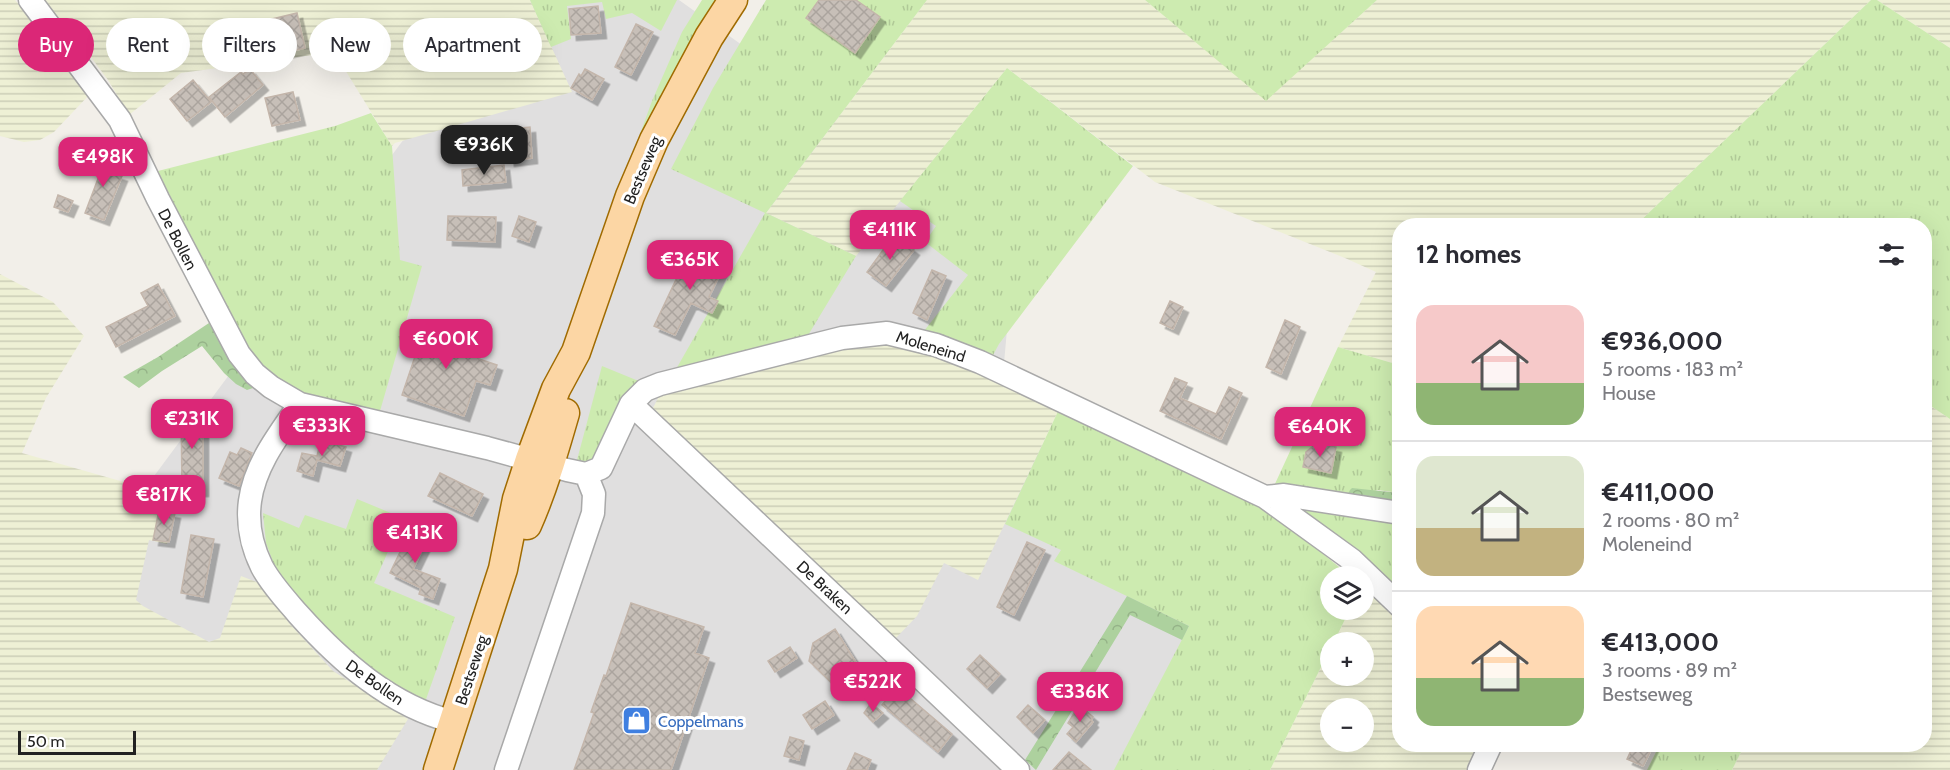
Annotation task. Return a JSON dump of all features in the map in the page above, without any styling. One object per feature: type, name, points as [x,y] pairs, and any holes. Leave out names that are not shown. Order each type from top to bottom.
[{"type":"main road","name":"Bestseweg","points":[[438,770],[504,569],[517,499],[540,462],[556,388],[576,352],[630,196],[654,140],[709,37],[733,0]]},
{"type":"street","name":"De Bollen","points":[[30,0],[120,120],[158,199],[239,354],[255,374],[271,387],[300,404],[540,462]]},
{"type":"street","name":"Moleneind","points":[[586,474],[601,468],[631,404],[645,390],[660,384],[842,338],[887,333],[936,345],[980,362],[1265,497],[1352,560],[1392,598]]},
{"type":"street","name":"De Bollen","points":[[300,404],[268,450],[250,499],[249,523],[254,548],[263,569],[287,602],[333,651],[355,670],[392,697],[412,708],[436,718],[454,722]]},
{"type":"street","name":"De Braken","points":[[631,404],[1018,770]]},
{"type":"street","points":[[506,770],[593,513],[594,494],[586,474],[540,462]]},
{"type":"street","name":"Moleneind","points":[[1265,497],[1284,495],[1392,512]]},
{"type":"street","points":[[1479,770],[1487,752]]},
{"type":"shaded area","points":[[507,0],[679,0],[1015,240],[1000,408],[1227,616],[1135,770],[228,770],[57,607],[454,72],[542,72],[542,18],[494,18]]},
{"type":"green space","points":[[0,0],[15,0],[31,18],[18,18],[18,72],[74,72],[90,94],[54,132],[40,140],[24,142],[0,136]]},
{"type":"green space","points":[[41,0],[530,0],[538,18],[403,18],[403,72],[542,72],[542,26],[572,92],[395,143],[392,146],[346,72],[391,72],[391,18],[309,18],[309,55],[297,57],[297,18],[202,18],[202,70],[190,72],[190,18],[106,18],[106,72],[188,72],[181,73],[129,115],[94,61],[94,18],[58,18]]},
{"type":"green space","points":[[530,0],[677,0],[661,31],[632,13],[606,19],[602,2],[567,6],[571,39],[551,47],[542,27],[542,18],[538,18]]},
{"type":"green space","points":[[702,0],[723,0],[621,186],[652,101],[682,32]]},
{"type":"green space","points":[[766,0],[927,0],[766,213],[856,256],[807,337],[675,371],[765,213],[671,169],[713,88]]},
{"type":"green space","points":[[927,0],[1145,0],[1266,100],[1377,0],[1871,0],[1643,218],[1392,218],[1392,363],[1338,347],[1376,272],[1155,182],[1007,68],[856,256],[766,213]]},
{"type":"green space","points":[[1145,0],[1377,0],[1266,101]]},
{"type":"green space","points":[[1871,0],[1877,0],[1950,48],[1950,419],[1932,407],[1932,218],[1643,218]]},
{"type":"green space","points":[[1877,0],[1950,0],[1950,48]]},
{"type":"green space","points":[[1007,68],[1133,166],[999,344],[992,357],[924,331],[968,275],[925,242],[936,226],[900,201]]},
{"type":"green space","points":[[371,113],[392,146],[400,260],[422,266],[380,411],[301,393],[283,383],[260,364],[223,305],[158,171],[335,126]]},
{"type":"green space","points":[[0,274],[53,302],[84,336],[46,398],[22,453],[180,498],[167,544],[149,540],[136,600],[209,642],[220,638],[241,576],[264,585],[289,623],[333,671],[408,719],[377,770],[0,770]]},
{"type":"green space","points":[[209,323],[222,345],[256,387],[247,390],[236,384],[202,346],[139,388],[123,377],[158,357]]},
{"type":"green space","points":[[879,343],[920,349],[1061,405],[978,580],[944,563],[917,616],[895,639],[653,408],[659,396],[858,344]]},
{"type":"green space","points":[[1338,347],[1392,363],[1392,492],[1378,490],[1346,498],[1274,486]]},
{"type":"green space","points":[[602,366],[641,382],[623,397],[607,429],[603,451],[591,463],[577,460]]},
{"type":"green space","points":[[1061,405],[1235,492],[1294,530],[1338,566],[1320,566],[1320,620],[1345,620],[1339,632],[1320,632],[1320,669],[1270,770],[1114,770],[1189,626],[1054,561],[1061,550],[1005,524]]},
{"type":"green space","points":[[1932,407],[1950,419],[1950,770],[1732,770],[1741,752],[1932,752]]},
{"type":"green space","points":[[1352,488],[1392,492],[1392,503],[1346,498]]},
{"type":"green space","points":[[357,499],[403,518],[374,583],[455,617],[424,705],[368,669],[299,603],[273,562],[266,543],[263,513],[299,528],[305,515],[346,529]]},
{"type":"green space","points":[[1293,505],[1392,517],[1392,585],[1374,571],[1374,566],[1368,566]]},
{"type":"green space","points":[[1127,596],[1189,626],[1182,640],[1130,615],[1036,770],[1025,760]]},
{"type":"green space","points":[[1374,597],[1392,615],[1392,752],[1479,752],[1471,770],[1270,770],[1320,669],[1320,686],[1374,686],[1374,632],[1339,632],[1345,620],[1374,620]]},
{"type":"green space","points":[[1656,752],[1741,752],[1732,770],[1647,770]]},
{"type":"building","points":[[819,0],[856,0],[880,17],[855,53],[806,18]]},
{"type":"building","points":[[598,6],[601,33],[571,35],[569,9]]},
{"type":"building","points":[[297,13],[305,48],[297,50],[297,18],[276,18]]},
{"type":"building","points":[[636,24],[653,32],[631,75],[615,67]]},
{"type":"building","points":[[585,69],[604,79],[592,100],[571,88],[579,74],[581,76]]},
{"type":"building","points":[[241,72],[243,74],[252,72],[263,85],[225,117],[209,97]]},
{"type":"building","points":[[193,80],[211,102],[187,121],[170,99]]},
{"type":"building","points":[[293,92],[300,120],[272,126],[265,98]]},
{"type":"building","points":[[530,127],[532,158],[509,161],[506,140],[513,139],[512,129]]},
{"type":"building","points":[[101,152],[113,173],[122,176],[104,220],[85,213],[99,176],[89,159]]},
{"type":"building","points":[[504,165],[506,182],[463,186],[462,170]]},
{"type":"building","points":[[58,195],[73,201],[68,212],[54,207]]},
{"type":"building","points":[[448,216],[496,217],[495,242],[447,240]]},
{"type":"building","points":[[519,216],[536,222],[529,242],[512,236]]},
{"type":"building","points":[[894,235],[914,250],[886,286],[867,272]]},
{"type":"building","points":[[690,250],[724,266],[709,297],[718,301],[712,313],[691,303],[675,335],[654,326]]},
{"type":"building","points":[[932,270],[946,276],[927,320],[913,313]]},
{"type":"building","points":[[158,284],[175,316],[116,347],[106,327],[148,306],[141,293]]},
{"type":"building","points":[[1170,301],[1183,307],[1173,329],[1160,323]]},
{"type":"building","points":[[1285,320],[1300,327],[1281,374],[1266,367]]},
{"type":"building","points":[[427,321],[461,332],[460,336],[479,359],[497,365],[490,385],[476,381],[464,416],[402,395]]},
{"type":"building","points":[[1175,378],[1187,383],[1180,398],[1216,414],[1229,387],[1242,393],[1221,439],[1160,411]]},
{"type":"building","points":[[181,410],[203,410],[203,491],[182,491]]},
{"type":"building","points":[[321,440],[346,447],[340,466],[317,460],[313,476],[297,471],[302,453],[317,456]]},
{"type":"building","points":[[1317,443],[1336,447],[1331,473],[1303,467],[1306,452]]},
{"type":"building","points":[[241,448],[252,453],[239,486],[219,478],[230,452],[237,455]]},
{"type":"building","points":[[440,473],[483,494],[472,516],[428,496]]},
{"type":"building","points":[[159,510],[175,513],[169,542],[153,540]]},
{"type":"building","points":[[413,525],[430,534],[413,569],[440,579],[433,599],[419,594],[421,588],[390,573]]},
{"type":"building","points":[[191,535],[214,539],[203,597],[181,593]]},
{"type":"building","points":[[1027,542],[1045,550],[1014,615],[997,607]]},
{"type":"building","points":[[631,603],[704,627],[695,653],[709,658],[671,770],[574,770],[594,713],[591,712]]},
{"type":"building","points":[[835,629],[862,672],[837,688],[809,661],[813,643]]},
{"type":"building","points":[[790,647],[797,658],[775,672],[768,661]]},
{"type":"building","points":[[980,655],[1000,674],[987,688],[967,669]]},
{"type":"building","points":[[897,687],[952,734],[938,752],[882,705]]},
{"type":"building","points":[[825,701],[834,715],[812,729],[803,715]]},
{"type":"building","points":[[871,703],[883,713],[873,722],[864,713]]},
{"type":"building","points":[[1028,705],[1045,720],[1033,733],[1017,717]]},
{"type":"building","points":[[1079,705],[1093,717],[1091,720],[1093,722],[1076,742],[1067,734],[1073,727],[1068,723]]},
{"type":"building","points":[[790,737],[804,741],[799,760],[784,756]]},
{"type":"building","points":[[1069,752],[1091,770],[1053,770]]},
{"type":"building","points":[[1630,752],[1650,752],[1643,766],[1627,759]]},
{"type":"building","points":[[855,753],[871,760],[867,770],[847,770]]},
{"type":"place","name":"Coppelmans","points":[[637,721]]}]
